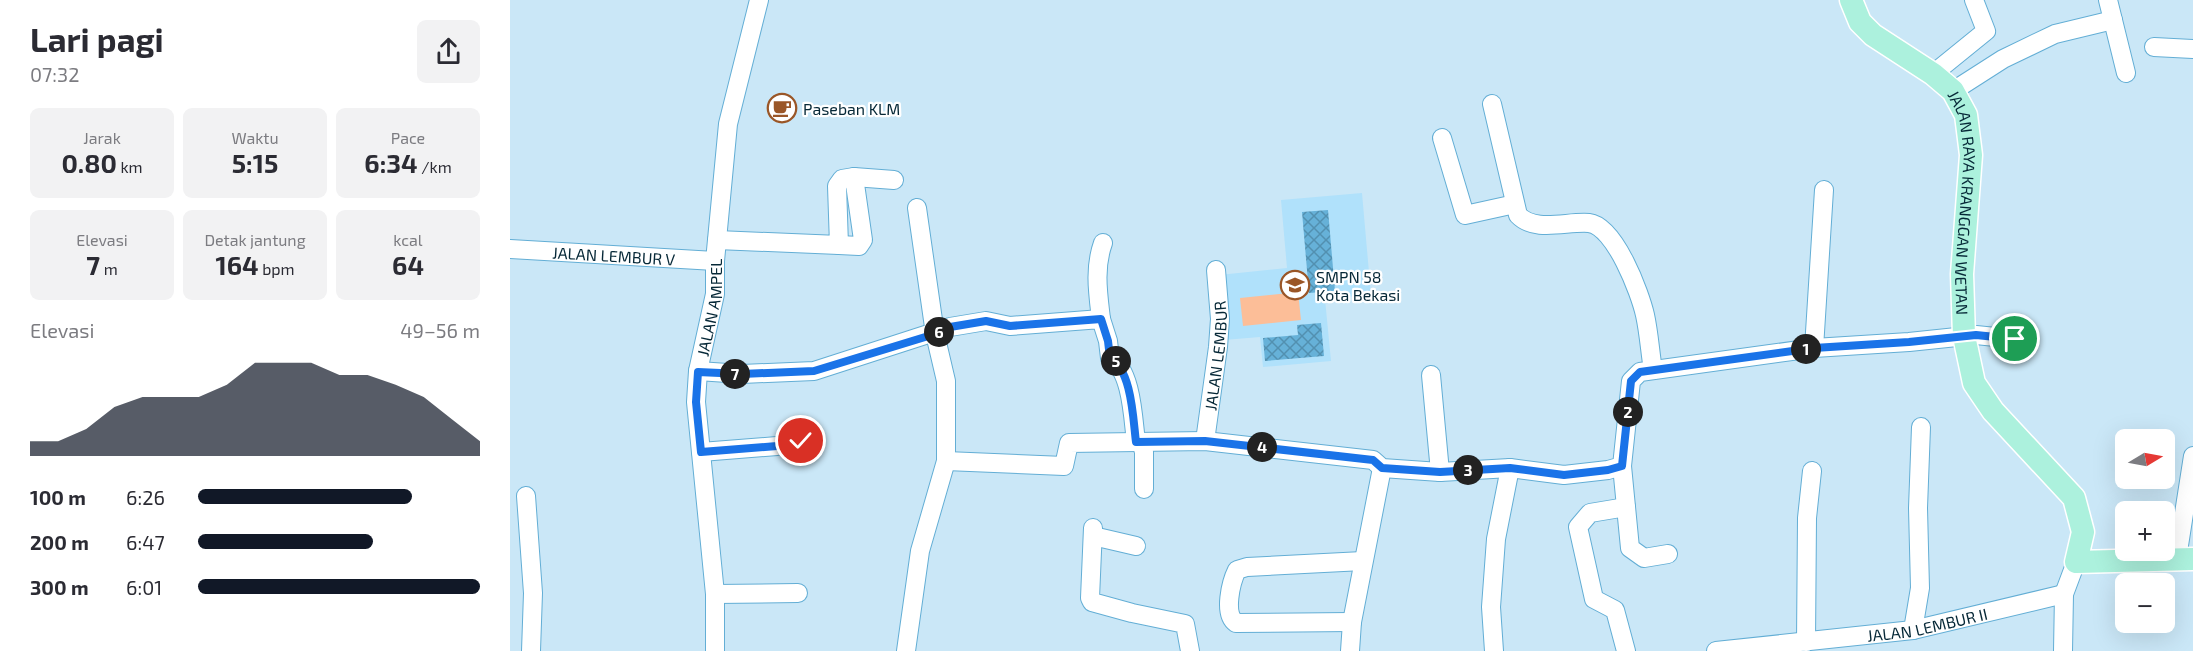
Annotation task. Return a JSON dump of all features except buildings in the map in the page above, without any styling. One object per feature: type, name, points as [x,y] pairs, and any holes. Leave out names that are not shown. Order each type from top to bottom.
[{"type":"main road","name":"JALAN RAYA KRANGGAN WETAN","points":[[1851,0],[1860,22],[1873,35],[1933,74],[1953,91],[1966,115],[1971,155],[1962,274],[1964,336],[1974,383],[1987,401],[2074,498],[2083,532],[2076,562]]},
{"type":"main road","points":[[2076,562],[2185,558]]},
{"type":"street","name":"JALAN AMPEL","points":[[715,651],[715,594],[696,402],[698,372],[715,294],[715,261],[728,124],[759,0]]},
{"type":"street","points":[[1933,74],[1986,31],[1974,0]]},
{"type":"street","points":[[2108,0],[2126,73]]},
{"type":"street","points":[[1953,91],[2003,59],[2055,34],[2113,20]]},
{"type":"street","points":[[2154,47],[2193,49]]},
{"type":"street","points":[[1492,104],[1518,215],[1523,220],[1534,224],[1592,223],[1612,239],[1640,297],[1653,370]]},
{"type":"street","points":[[1442,138],[1465,215],[1515,204]]},
{"type":"street","points":[[717,240],[859,246],[863,240],[854,177]]},
{"type":"street","points":[[839,245],[837,186],[842,178],[894,180]]},
{"type":"street","points":[[1814,348],[1824,190]]},
{"type":"street","points":[[906,651],[920,551],[946,461],[946,381],[935,334],[918,208]]},
{"type":"street","points":[[1103,243],[1096,273],[1101,319],[1108,341],[1110,358],[1116,362],[1128,384],[1139,442],[1144,452],[1144,489]]},
{"type":"street","name":"JALAN LEMBUR V","points":[[510,249],[715,261]]},
{"type":"street","name":"JALAN LEMBUR","points":[[1205,441],[1220,319],[1216,270]]},
{"type":"street","points":[[698,372],[742,374],[814,371],[935,334],[950,327],[986,321],[1010,326],[1101,319]]},
{"type":"street","points":[[1668,554],[1644,558],[1630,548],[1622,466],[1631,381],[1640,372],[1814,348],[1976,335],[2015,339]]},
{"type":"street","points":[[1431,375],[1440,472]]},
{"type":"street","points":[[1913,630],[1920,588],[1918,508],[1921,427]]},
{"type":"street","points":[[701,452],[777,446],[801,441]]},
{"type":"street","points":[[946,461],[1064,466],[1069,443],[1205,441],[1373,460],[1382,468],[1440,472],[1510,468],[1564,475],[1608,470],[1622,466]]},
{"type":"street","points":[[2185,558],[2193,456]]},
{"type":"street","points":[[1350,651],[1352,622],[1382,468]]},
{"type":"street","points":[[1494,651],[1491,607],[1496,539],[1510,468]]},
{"type":"street","points":[[1806,642],[1807,518],[1812,471]]},
{"type":"street","points":[[526,496],[533,593],[531,651]]},
{"type":"street","points":[[1626,507],[1590,513],[1578,527],[1594,599],[1615,610],[1626,651]]},
{"type":"street","points":[[1136,546],[1093,532],[1090,598],[1092,602],[1185,624],[1190,651]]},
{"type":"street","points":[[1352,622],[1236,623],[1231,619],[1229,613],[1232,588],[1237,570],[1247,567],[1364,561]]},
{"type":"street","points":[[2063,651],[2064,594],[2076,562]]},
{"type":"street","points":[[715,594],[798,593]]},
{"type":"street","name":"JALAN LEMBUR II","points":[[1716,651],[1783,648],[1806,642],[1832,644],[1913,630],[2064,594]]},
{"type":"shaded area","name":"SMPN 58 Kota Bekasi","points":[[1362,193],[1371,295],[1325,299],[1331,361],[1263,367],[1260,337],[1224,340],[1219,275],[1287,268],[1281,200]]},
{"type":"shaded area","points":[[1298,292],[1301,320],[1243,326],[1240,298]]},
{"type":"place","name":"Paseban KLM","points":[[782,108]]},
{"type":"place","name":"SMPN 58 Kota Bekasi","points":[[1295,285]]},
{"type":"route","points":[[801,441],[777,446],[701,452],[696,402],[698,372],[742,374],[814,371],[935,334],[950,327],[986,321],[1010,326],[1101,319],[1108,341],[1110,358],[1116,362],[1128,384],[1136,442],[1205,441],[1373,460],[1382,468],[1440,472],[1510,468],[1564,475],[1608,470],[1622,466],[1631,381],[1640,372],[1814,348],[1976,335],[2015,339]]}]
